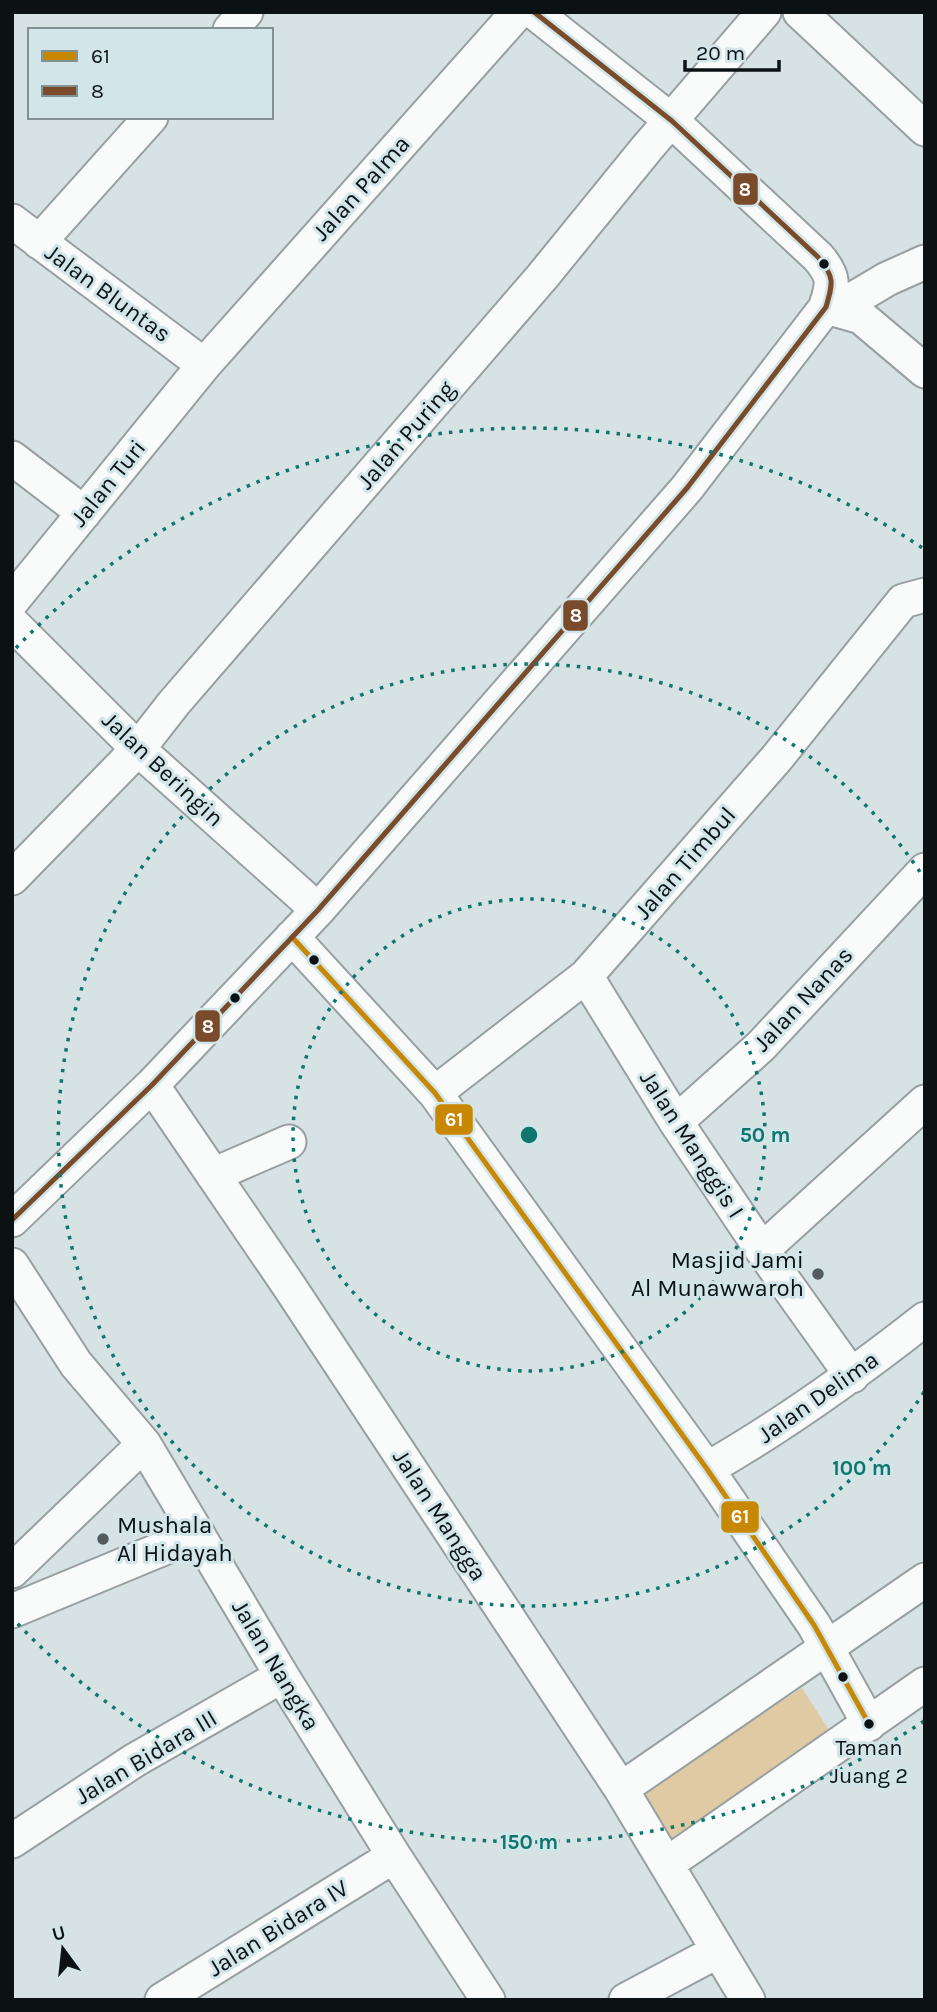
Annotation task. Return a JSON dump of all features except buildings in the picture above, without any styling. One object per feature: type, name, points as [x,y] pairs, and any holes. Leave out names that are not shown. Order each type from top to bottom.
[{"type":"street","points":[[232,28],[246,12]]},
{"type":"street","name":"Jalan Palma","points":[[204,365],[518,12]]},
{"type":"street","points":[[12,1220],[152,1085],[318,910],[687,488],[826,304],[832,279],[830,271],[818,257],[672,121],[534,12]]},
{"type":"street","name":"Jalan Puring","points":[[12,878],[138,748],[533,288],[764,12]]},
{"type":"street","points":[[800,12],[925,129]]},
{"type":"street","points":[[39,242],[149,119]]},
{"type":"street","name":"Jalan Bluntas","points":[[12,221],[204,365]]},
{"type":"street","points":[[826,304],[850,301],[887,279],[925,262]]},
{"type":"street","points":[[826,304],[861,317],[925,371]]},
{"type":"street","name":"Jalan Turi","points":[[12,601],[204,365]]},
{"type":"street","points":[[12,458],[84,513]]},
{"type":"street","name":"Jalan Timbul","points":[[435,1093],[586,976],[914,598]]},
{"type":"street","name":"Jalan Beringin","points":[[12,624],[138,748],[318,910]]},
{"type":"street","name":"Jalan Nanas","points":[[676,1122],[761,1046],[925,870]]},
{"type":"street","points":[[292,937],[435,1093],[707,1469],[814,1625],[869,1724]]},
{"type":"street","name":"Jalan Manggis I","points":[[586,976],[676,1122],[762,1250],[852,1376]]},
{"type":"street","name":"Jalan Mangga","points":[[152,1085],[289,1286],[621,1789],[748,2000]]},
{"type":"street","points":[[762,1250],[925,1102]]},
{"type":"street","points":[[213,1175],[289,1142]]},
{"type":"street","name":"Jalan Nangka","points":[[12,1265],[76,1364],[144,1444],[282,1676],[488,2000]]},
{"type":"street","name":"Jalan Delima","points":[[707,1469],[750,1445],[852,1376],[925,1319]]},
{"type":"street","points":[[12,1571],[144,1444]]},
{"type":"street","points":[[12,1611],[198,1534]]},
{"type":"street","points":[[621,1789],[925,1580]]},
{"type":"street","name":"Jalan Bidara III","points":[[12,1841],[135,1759],[282,1676]]},
{"type":"street","points":[[667,1864],[925,1684]]},
{"type":"street","name":"Jalan Bidara IV","points":[[162,2000],[394,1856]]},
{"type":"street","points":[[626,2000],[718,1951]]},
{"type":"shaded area","points":[[802,1688],[832,1735],[668,1840],[638,1794]]},
{"type":"transit line","name":"8","points":[[12,1220],[152,1085],[318,910],[687,488],[826,307],[831,280],[818,257],[672,121],[534,12]]},
{"type":"transit line","name":"61","points":[[292,937],[435,1093],[707,1469],[814,1625],[869,1724]]},
{"type":"place","name":"Masjid Jami Al Munawwaroh","points":[[818,1274]]},
{"type":"place","name":"Mushala Al Hidayah","points":[[103,1539]]},
{"type":"place","name":"Taman Juang 2","points":[[869,1724]]}]
